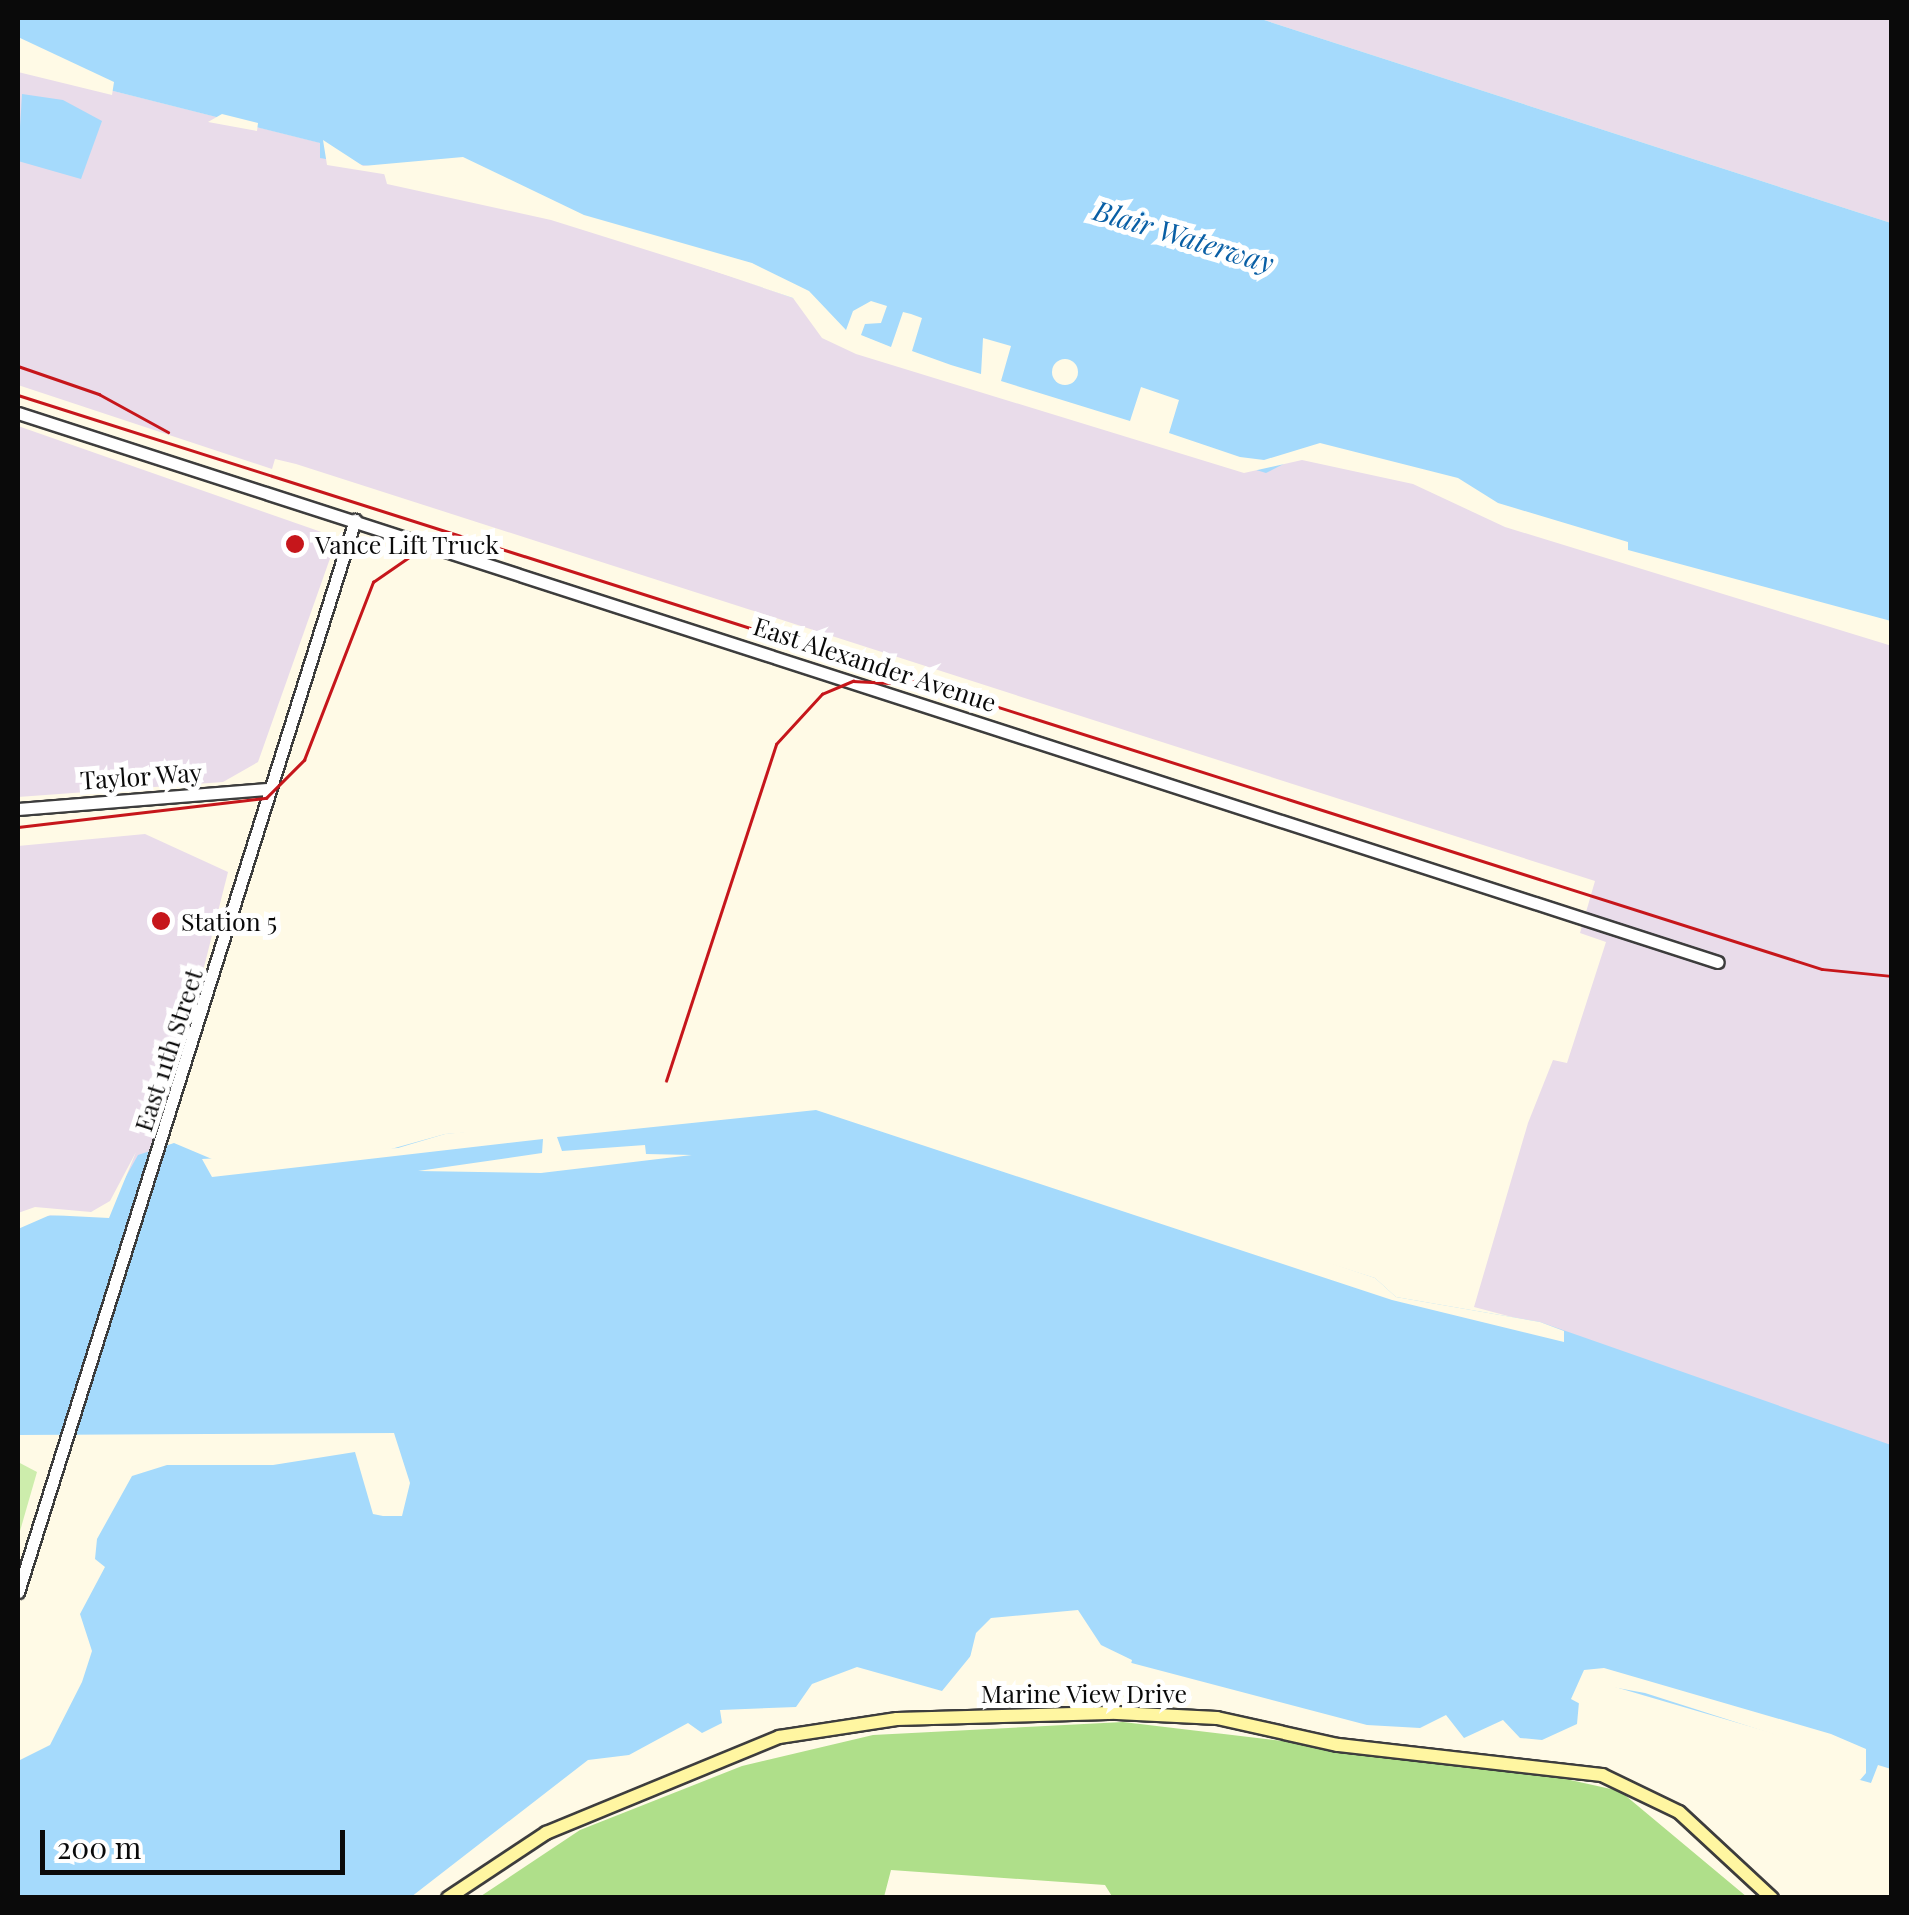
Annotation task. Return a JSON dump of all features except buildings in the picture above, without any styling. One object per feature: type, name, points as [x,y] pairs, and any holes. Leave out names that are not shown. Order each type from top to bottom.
[{"type":"main road","name":"Marine View Drive","points":[[448,1898],[546,1833],[779,1737],[897,1719],[1116,1712],[1217,1718],[1338,1746],[1602,1774],[1679,1812],[1772,1898]]},
{"type":"street","name":"East Alexander Avenue","points":[[18,413],[1718,962]]},
{"type":"street","name":"East 11th Street","points":[[18,1592],[355,520]]},
{"type":"street","name":"Taylor Way","points":[[18,809],[269,789]]},
{"type":"shaded area","points":[[1258,18],[1891,18],[1891,223]]},
{"type":"shaded area","points":[[18,67],[321,143],[384,173],[387,184],[551,220],[1301,455],[1414,479],[1891,641],[1891,1475],[1556,1366],[1564,1331],[1474,1307],[1528,1123],[1553,1060],[1567,1063],[1606,942],[1580,933],[1595,881],[296,464],[275,459],[272,469],[18,385]]},
{"type":"shaded area","points":[[18,426],[330,535],[333,550],[258,762],[223,782],[18,797]]},
{"type":"shaded area","points":[[145,834],[228,872],[178,1070],[151,1148],[111,1203],[87,1214],[18,1217],[18,846]]},
{"type":"green space","points":[[18,1462],[37,1472],[18,1538]]},
{"type":"green space","points":[[1123,1722],[1525,1770],[1620,1791],[1747,1897],[1113,1898],[1105,1885],[891,1870],[884,1897],[478,1898],[580,1830],[742,1766],[873,1735]]},
{"type":"water","name":"Blair Waterway","points":[[18,18],[1258,18],[1891,223],[1891,641],[1453,491],[1301,455],[1266,473],[837,342],[804,302],[471,183],[320,158],[320,143],[18,67]]},
{"type":"water","points":[[22,94],[63,100],[102,121],[81,179],[18,161]]},
{"type":"water","points":[[841,1107],[1375,1278],[1396,1297],[1540,1322],[1891,1445],[1891,1769],[1878,1765],[1871,1783],[1860,1780],[1854,1757],[1598,1682],[1580,1691],[1577,1724],[1542,1740],[1520,1738],[1503,1720],[1464,1738],[1446,1715],[1420,1728],[1367,1725],[1105,1656],[1065,1613],[1000,1620],[942,1691],[857,1667],[812,1684],[796,1707],[720,1710],[722,1723],[702,1733],[688,1723],[629,1755],[588,1760],[411,1897],[18,1898],[18,1761],[50,1745],[82,1682],[92,1651],[80,1614],[105,1567],[95,1559],[97,1539],[132,1476],[167,1465],[273,1465],[355,1452],[373,1514],[383,1516],[402,1516],[410,1483],[394,1433],[18,1435],[18,1217],[87,1214],[111,1203],[138,1155],[174,1143],[219,1162],[391,1149],[445,1134]]},
{"type":"pier","points":[[18,37],[114,82],[112,95],[18,72]]},
{"type":"pier","points":[[222,114],[258,123],[257,131],[208,122]]},
{"type":"pier","points":[[323,140],[363,166],[463,157],[584,215],[752,263],[809,291],[846,330],[853,311],[871,301],[887,306],[881,323],[865,324],[861,335],[891,347],[903,312],[911,314],[922,318],[912,351],[951,365],[981,374],[983,338],[1011,346],[1001,381],[1130,421],[1141,387],[1179,400],[1169,433],[1240,457],[1264,460],[1320,443],[1458,478],[1498,503],[1628,542],[1628,550],[1891,621],[1892,646],[1505,527],[1413,484],[1302,460],[1244,473],[856,354],[822,338],[793,298],[470,188],[327,165]]},
{"type":"pier","points":[[1065,359],[1074,363],[1078,372],[1074,381],[1065,385],[1056,381],[1052,372],[1056,363]]},
{"type":"pier","points":[[831,1095],[1375,1278],[1396,1297],[1540,1322],[1564,1331],[1564,1342],[1392,1300],[816,1110],[557,1137],[562,1151],[645,1145],[646,1154],[692,1155],[541,1173],[418,1171],[542,1153],[543,1139],[212,1177],[202,1159],[398,1148],[445,1134]]},
{"type":"pier","points":[[136,1152],[109,1218],[50,1215],[18,1229],[18,1213],[35,1207],[91,1212],[110,1201]]},
{"type":"pier","points":[[1078,1610],[1101,1645],[1132,1660],[1130,1668],[1102,1660],[1064,1618],[1002,1624],[966,1674],[976,1633],[991,1618]]},
{"type":"pier","points":[[1604,1668],[1831,1734],[1866,1749],[1866,1773],[1860,1780],[1839,1755],[1645,1693],[1601,1685],[1584,1706],[1571,1699],[1584,1670]]},
{"type":"railway","points":[[18,366],[99,394],[168,432]]},
{"type":"railway","points":[[18,395],[1822,969],[1892,976]]},
{"type":"railway","points":[[18,827],[266,798],[304,760],[373,582],[412,555],[474,547]]},
{"type":"railway","points":[[666,1081],[776,744],[822,694],[853,681],[890,683]]},
{"type":"place","name":"Vance Lift Truck","points":[[295,544]]},
{"type":"place","name":"Station 5","points":[[161,921]]}]
